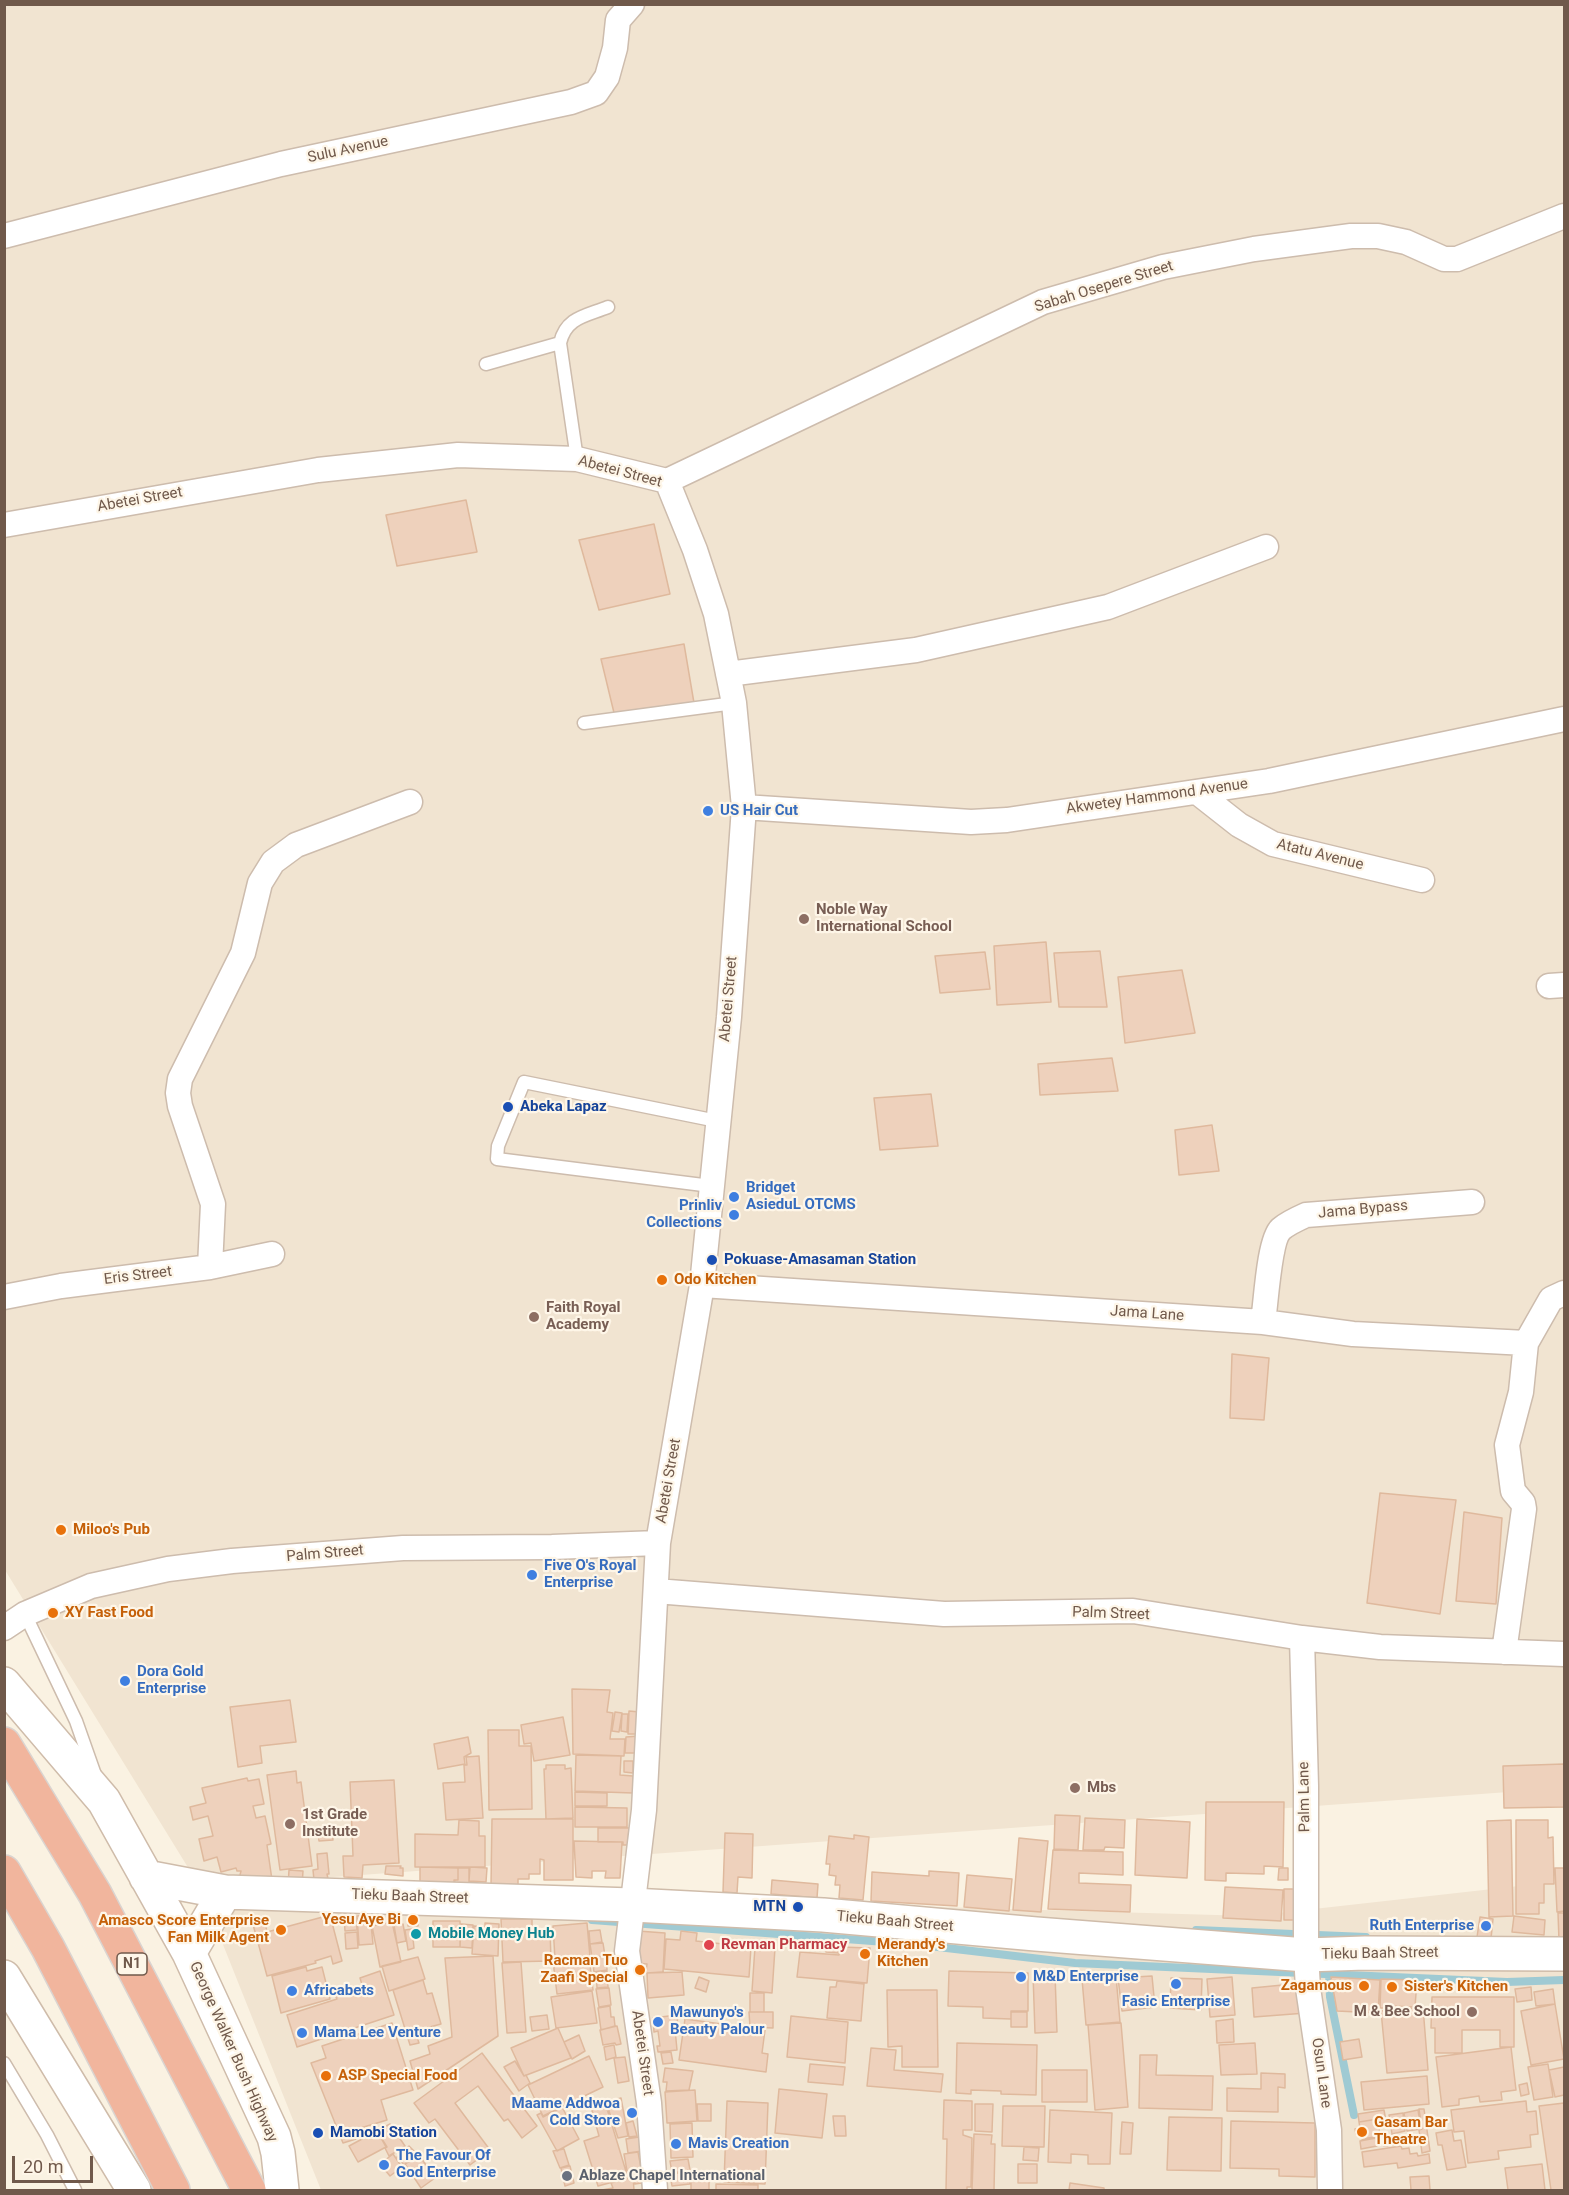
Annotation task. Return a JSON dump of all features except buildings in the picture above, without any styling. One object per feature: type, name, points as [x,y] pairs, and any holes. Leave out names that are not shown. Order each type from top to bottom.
[{"type":"highway","name":"N1","points":[[4,1743],[95,1894],[249,2190]]},
{"type":"highway","points":[[4,1872],[48,1948],[173,2190]]},
{"type":"street","name":"Sulu Avenue","points":[[4,236],[281,164],[571,102],[596,93],[606,77],[615,48],[618,20],[632,4]]},
{"type":"street","name":"Sabah Osepere Street","points":[[667,481],[1043,302],[1163,267],[1254,249],[1351,236],[1378,236],[1406,242],[1444,259],[1457,258],[1564,216]]},
{"type":"street","name":"Abetei Street","points":[[4,525],[318,470],[458,455],[578,459],[667,481],[716,614],[734,703],[744,807],[729,1017],[702,1285],[658,1543],[644,1810],[627,1951],[648,2103],[655,2190]]},
{"type":"street","points":[[728,674],[916,650],[1108,608],[1266,547]]},
{"type":"street","name":"Akwetey Hammond Avenue","points":[[744,807],[971,822],[1007,820],[1269,781],[1564,719]]},
{"type":"street","name":"Atatu Avenue","points":[[1197,792],[1239,825],[1273,844],[1422,880]]},
{"type":"street","points":[[210,1267],[213,1204],[180,1106],[178,1093],[180,1079],[243,953],[260,883],[273,862],[296,845],[410,802]]},
{"type":"street","name":"Jama Bypass","points":[[1263,1322],[1273,1243],[1279,1230],[1291,1222],[1306,1215],[1472,1202]]},
{"type":"street","name":"Eris Street","points":[[4,1297],[61,1286],[210,1267],[272,1254]]},
{"type":"street","name":"Jama Lane","points":[[702,1285],[1263,1322],[1353,1334],[1526,1343]]},
{"type":"street","points":[[1504,1652],[1524,1509],[1523,1503],[1513,1491],[1507,1445],[1521,1392],[1526,1343],[1551,1299],[1564,1293]]},
{"type":"street","name":"Palm Street","points":[[4,1628],[25,1614],[91,1586],[168,1569],[404,1548],[552,1547],[658,1543]]},
{"type":"street","name":"Palm Street","points":[[656,1591],[944,1614],[1133,1611],[1302,1638],[1380,1647],[1564,1654]]},
{"type":"street","name":"Palm Lane","points":[[1302,1638],[1306,1786],[1306,1955]]},
{"type":"street","name":"George Walker Bush Highway","points":[[4,1684],[104,1802],[189,1953],[274,2137],[282,2190]]},
{"type":"street","name":"Tieku Baah Street","points":[[146,1877],[225,1892],[632,1905],[823,1915],[1306,1955],[1564,1954]]},
{"type":"street","points":[[189,1953],[225,1892]]},
{"type":"street","name":"Osun Lane","points":[[1306,1955],[1308,1988],[1329,2130],[1330,2190]]},
{"type":"street","points":[[4,1977],[134,2190]]},
{"type":"lane","points":[[578,459],[560,344],[562,334],[569,323],[608,307]]},
{"type":"lane","points":[[486,364],[560,344]]},
{"type":"lane","points":[[584,723],[734,703]]},
{"type":"lane","points":[[711,1186],[497,1159],[498,1146],[524,1082],[717,1121]]},
{"type":"lane","points":[[25,1614],[76,1721],[104,1802]]},
{"type":"lane","points":[[4,2063],[47,2135],[75,2190]]},
{"type":"shaded area","points":[[5,5],[1564,5],[1564,1788],[209,1886],[1251,1916],[1564,1881],[1564,2190],[321,2190],[200,1887],[5,1570]]},
{"type":"waterway","points":[[592,1920],[912,1944],[1075,1963],[1507,1982],[1564,1980]]},
{"type":"waterway","points":[[1196,1930],[1366,1937]]},
{"type":"waterway","points":[[1329,1974],[1330,1997],[1354,2115]]},
{"type":"place","name":"US Hair Cut","points":[[708,811]]},
{"type":"place","name":"Noble Way International School","points":[[804,919]]},
{"type":"place","name":"Abeka Lapaz","points":[[508,1107]]},
{"type":"place","name":"Bridget AsieduL OTCMS","points":[[734,1197]]},
{"type":"place","name":"Prinliv Collections","points":[[734,1215]]},
{"type":"place","name":"Pokuase-Amasaman Station","points":[[712,1260]]},
{"type":"place","name":"Odo Kitchen","points":[[662,1280]]},
{"type":"place","name":"Faith Royal Academy","points":[[534,1317]]},
{"type":"place","name":"Miloo's Pub","points":[[61,1530]]},
{"type":"place","name":"Five O's Royal Enterprise","points":[[532,1575]]},
{"type":"place","name":"XY Fast Food","points":[[53,1613]]},
{"type":"place","name":"Dora Gold Enterprise","points":[[125,1681]]},
{"type":"place","name":"Mbs","points":[[1075,1788]]},
{"type":"place","name":"1st Grade Institute","points":[[290,1824]]},
{"type":"place","name":"MTN","points":[[798,1907]]},
{"type":"place","name":"Yesu Aye Bi","points":[[413,1920]]},
{"type":"place","name":"Ruth Enterprise","points":[[1486,1926]]},
{"type":"place","name":"Amasco Score Enterprise Fan Milk Agent","points":[[281,1930]]},
{"type":"place","name":"Mobile Money Hub","points":[[416,1934]]},
{"type":"place","name":"Revman Pharmacy","points":[[709,1945]]},
{"type":"place","name":"Merandy's Kitchen","points":[[865,1954]]},
{"type":"place","name":"Racman Tuo Zaafi Special","points":[[640,1970]]},
{"type":"place","name":"M&D Enterprise","points":[[1021,1977]]},
{"type":"place","name":"Fasic Enterprise","points":[[1176,1984]]},
{"type":"place","name":"Zagamous","points":[[1364,1986]]},
{"type":"place","name":"Sister's Kitchen","points":[[1392,1987]]},
{"type":"place","name":"Africabets","points":[[292,1991]]},
{"type":"place","name":"M & Bee School","points":[[1472,2012]]},
{"type":"place","name":"Mawunyo's Beauty Palour","points":[[658,2022]]},
{"type":"place","name":"Mama Lee Venture","points":[[302,2033]]},
{"type":"place","name":"ASP Special Food","points":[[326,2076]]},
{"type":"place","name":"Maame Addwoa Cold Store","points":[[632,2113]]},
{"type":"place","name":"Gasam Bar Theatre","points":[[1362,2132]]},
{"type":"place","name":"Mamobi Station","points":[[318,2133]]},
{"type":"place","name":"Mavis Creation","points":[[676,2144]]},
{"type":"place","name":"The Favour Of God Enterprise","points":[[384,2165]]},
{"type":"place","name":"Ablaze Chapel International","points":[[567,2176]]}]
